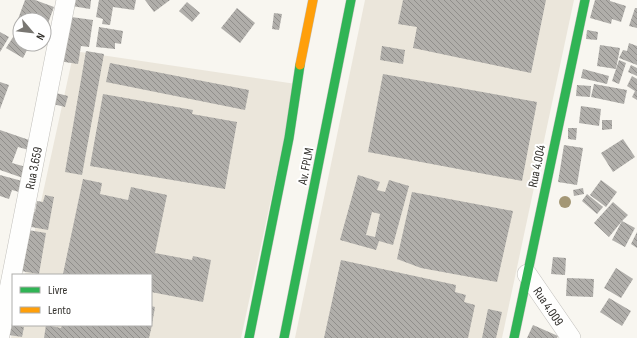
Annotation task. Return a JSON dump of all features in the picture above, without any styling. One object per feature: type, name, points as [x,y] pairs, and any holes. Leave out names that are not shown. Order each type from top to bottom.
[{"type":"main road","name":"Av. FPLM","points":[[248,338],[289,138],[296,84],[313,0]]},
{"type":"main road","name":"Av. FPLM","points":[[284,338],[351,0]]},
{"type":"main road","name":"Rua 4.004","points":[[514,338],[585,0]]},
{"type":"street","name":"Rua 3.659","points":[[0,335],[7,264],[66,0]]},
{"type":"street","name":"Rua 4.009","points":[[527,274],[571,338]]},
{"type":"shaded area","points":[[365,0],[574,0],[502,338],[295,338]]},
{"type":"shaded area","points":[[74,51],[296,84],[241,338],[11,338],[14,326],[152,326],[152,274],[25,274]]},
{"type":"building","points":[[25,0],[35,0],[54,7],[52,12],[21,12]]},
{"type":"building","points":[[73,0],[91,0],[90,9],[72,6]]},
{"type":"building","points":[[99,0],[136,0],[134,10],[113,7],[110,25],[102,24],[103,19],[96,17]]},
{"type":"building","points":[[145,0],[170,0],[154,12]]},
{"type":"building","points":[[403,0],[546,0],[531,73],[413,48],[417,27],[398,24]]},
{"type":"building","points":[[595,0],[610,0],[626,6],[621,22],[612,19],[611,24],[590,18]]},
{"type":"building","points":[[187,2],[200,13],[192,22],[179,11]]},
{"type":"building","points":[[237,8],[255,23],[240,43],[221,28]]},
{"type":"building","points":[[635,8],[637,8],[637,28],[629,26]]},
{"type":"building","points":[[274,13],[282,14],[279,30],[272,29]]},
{"type":"building","points":[[64,16],[93,20],[89,47],[81,46],[78,64],[58,61]]},
{"type":"building","points":[[99,27],[123,31],[121,44],[115,43],[115,49],[96,47]]},
{"type":"building","points":[[587,30],[598,32],[597,40],[586,39]]},
{"type":"building","points":[[0,32],[9,37],[0,52]]},
{"type":"building","points":[[12,39],[12,52],[6,48]]},
{"type":"building","points":[[629,43],[637,46],[637,65],[619,58],[623,50],[627,51]]},
{"type":"building","points":[[600,45],[620,48],[616,69],[597,66]]},
{"type":"building","points":[[382,46],[405,50],[403,64],[380,60]]},
{"type":"building","points":[[86,51],[104,54],[82,175],[65,172]]},
{"type":"building","points":[[13,52],[26,52],[23,58]]},
{"type":"building","points":[[619,60],[626,63],[619,84],[612,81]]},
{"type":"building","points":[[110,63],[249,90],[245,110],[106,82]]},
{"type":"building","points":[[631,65],[637,68],[637,76],[628,72]]},
{"type":"building","points":[[583,69],[609,76],[607,84],[581,78]]},
{"type":"building","points":[[383,74],[537,102],[522,181],[368,152]]},
{"type":"building","points":[[632,76],[637,79],[637,100],[632,97],[635,91],[627,86]]},
{"type":"building","points":[[0,82],[9,85],[0,109]]},
{"type":"building","points":[[594,84],[627,90],[624,104],[591,97]]},
{"type":"building","points":[[577,85],[591,86],[590,97],[576,96]]},
{"type":"building","points":[[52,92],[68,96],[65,107],[49,103]]},
{"type":"building","points":[[103,94],[193,110],[192,114],[237,122],[225,189],[90,166]]},
{"type":"building","points":[[581,106],[601,109],[599,126],[579,123]]},
{"type":"building","points":[[602,120],[612,120],[612,129],[602,130]]},
{"type":"building","points":[[568,128],[577,128],[576,140],[568,139]]},
{"type":"building","points":[[0,130],[32,141],[29,150],[18,147],[12,163],[26,167],[23,178],[0,170]]},
{"type":"building","points":[[623,139],[635,157],[613,172],[601,153]]},
{"type":"building","points":[[564,145],[583,148],[577,185],[558,182]]},
{"type":"building","points":[[0,175],[22,181],[19,192],[12,190],[9,199],[0,196]]},
{"type":"building","points":[[358,175],[380,182],[377,190],[385,192],[389,180],[409,186],[393,245],[379,241],[376,250],[340,240]],"holes":[[[372,212],[380,214],[375,237],[366,235]]]},
{"type":"building","points":[[83,179],[102,183],[100,194],[128,200],[131,187],[167,195],[155,253],[192,260],[193,256],[211,260],[203,302],[152,292],[152,274],[63,274]]},
{"type":"building","points":[[601,180],[617,192],[606,207],[590,195]]},
{"type":"building","points":[[583,188],[584,194],[574,196],[573,190]]},
{"type":"building","points":[[412,192],[513,211],[497,282],[421,268],[397,259]]},
{"type":"building","points":[[587,194],[603,207],[597,214],[582,201]]},
{"type":"building","points":[[45,195],[54,197],[48,230],[26,226],[29,212],[35,212],[37,201],[43,202]]},
{"type":"building","points":[[613,202],[628,215],[609,237],[594,223]]},
{"type":"building","points":[[622,221],[635,228],[625,247],[612,240]]},
{"type":"building","points":[[28,230],[46,233],[39,274],[21,271]]},
{"type":"building","points":[[637,232],[637,248],[631,244]]},
{"type":"building","points":[[553,257],[566,258],[565,275],[551,274]]},
{"type":"building","points":[[341,260],[456,285],[455,292],[466,295],[464,302],[475,305],[468,338],[324,338]]},
{"type":"building","points":[[616,268],[633,279],[621,298],[604,288]]},
{"type":"building","points":[[567,278],[594,279],[593,297],[566,296]]},
{"type":"building","points":[[609,298],[631,311],[622,326],[600,312]]},
{"type":"building","points":[[152,306],[155,307],[152,324]]},
{"type":"building","points":[[488,309],[502,312],[496,338],[482,338]]},
{"type":"building","points":[[11,325],[24,327],[22,337],[9,335]]},
{"type":"building","points":[[533,325],[558,336],[557,338],[527,338]]},
{"type":"building","points":[[46,326],[61,328],[62,326],[152,326],[149,338],[44,338]]},
{"type":"traffic: fast","points":[[284,338],[351,0]]},
{"type":"traffic: fast","points":[[514,338],[585,0]]},
{"type":"traffic: fast","points":[[249,338],[289,138],[300,65]]},
{"type":"traffic: slow","points":[[300,65],[313,0]]}]
